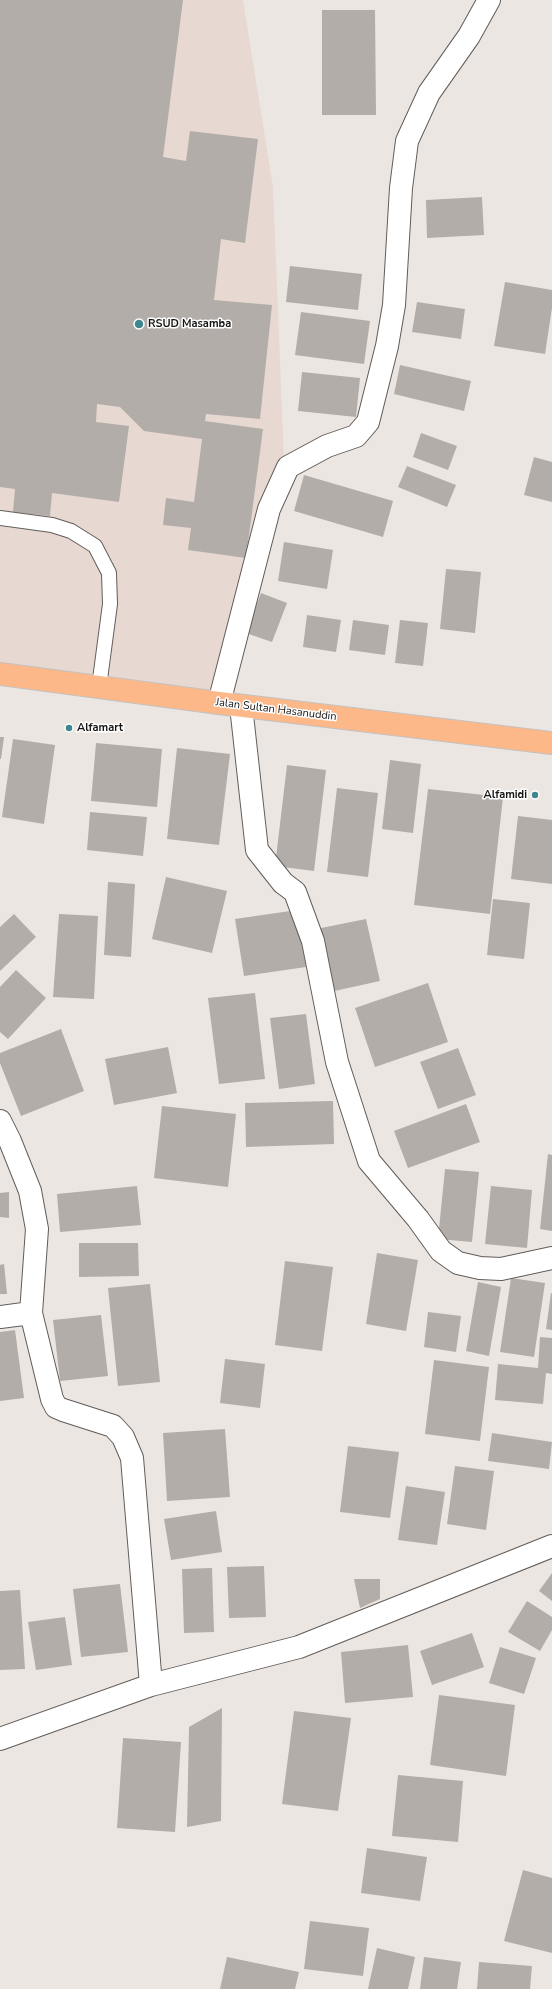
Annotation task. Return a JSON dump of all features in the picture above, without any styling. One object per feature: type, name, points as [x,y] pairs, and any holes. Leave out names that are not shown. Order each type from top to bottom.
[{"type":"highway","name":"Jalan Sultan Hasanuddin","points":[[0,674],[241,706],[552,743]]},
{"type":"street","points":[[219,703],[269,509],[288,467],[327,446],[356,436],[368,422],[387,346],[394,305],[401,188],[408,141],[429,93],[469,36],[489,0]]},
{"type":"street","points":[[241,706],[258,850],[283,883],[295,892],[313,941],[338,1062],[369,1161],[418,1219],[441,1251],[458,1263],[480,1268],[501,1269],[552,1258]]},
{"type":"street","points":[[0,1121],[10,1140],[30,1191],[36,1229],[31,1313],[52,1399],[56,1407],[113,1426],[122,1437],[132,1458],[152,1685]]},
{"type":"street","points":[[0,1317],[31,1313]]},
{"type":"street","points":[[0,1740],[152,1685],[299,1647],[552,1546]]},
{"type":"lane","points":[[0,518],[52,525],[72,532],[95,546],[109,574],[110,604],[98,687]]},
{"type":"shaded area","name":"RSUD Masamba","points":[[0,0],[243,0],[273,187],[284,461],[216,697],[0,672]]},
{"type":"building","name":"RSUD Masamba","points":[[0,0],[183,0],[163,157],[186,161],[190,131],[258,139],[245,243],[221,239],[214,300],[272,305],[260,419],[206,414],[205,421],[263,429],[246,558],[188,550],[191,528],[163,525],[166,498],[194,502],[202,439],[144,431],[120,407],[97,404],[96,422],[129,426],[119,502],[52,493],[50,516],[13,512],[15,489],[0,487]]},
{"type":"building","points":[[322,10],[375,10],[376,115],[322,115]]},
{"type":"building","points":[[482,197],[484,235],[427,238],[426,200]]},
{"type":"building","points":[[290,266],[362,274],[358,310],[286,302]]},
{"type":"building","points":[[505,282],[552,290],[552,308],[545,354],[494,346]]},
{"type":"building","points":[[417,302],[465,309],[461,339],[412,332]]},
{"type":"building","points":[[301,312],[370,321],[364,364],[295,355]]},
{"type":"building","points":[[400,365],[471,381],[464,411],[394,394]]},
{"type":"building","points":[[302,372],[360,378],[356,417],[298,411]]},
{"type":"building","points":[[421,433],[457,446],[448,470],[413,457]]},
{"type":"building","points":[[534,457],[552,462],[552,502],[524,495]]},
{"type":"building","points":[[407,466],[456,485],[447,507],[398,487]]},
{"type":"building","points":[[304,475],[393,501],[383,537],[294,511]]},
{"type":"building","points":[[284,542],[333,550],[327,589],[278,581]]},
{"type":"building","points":[[446,569],[481,572],[475,633],[440,629]]},
{"type":"building","points":[[261,593],[287,603],[272,642],[246,633]]},
{"type":"building","points":[[307,615],[341,620],[336,652],[303,647]]},
{"type":"building","points":[[353,620],[389,625],[385,655],[349,650]]},
{"type":"building","points":[[400,620],[428,623],[423,666],[395,663]]},
{"type":"building","points":[[0,737],[4,737],[1,759],[0,759]]},
{"type":"building","points":[[13,739],[55,745],[44,824],[2,817]]},
{"type":"building","points":[[96,743],[162,749],[157,807],[91,801]]},
{"type":"building","points":[[177,748],[230,754],[219,845],[167,839]]},
{"type":"building","points":[[390,760],[421,764],[413,833],[382,829]]},
{"type":"building","points":[[287,765],[326,770],[314,871],[275,866]]},
{"type":"building","points":[[337,788],[378,793],[368,877],[327,872]]},
{"type":"building","points":[[428,789],[503,797],[490,914],[414,905]]},
{"type":"building","points":[[90,812],[147,817],[143,856],[87,850]]},
{"type":"building","points":[[518,816],[552,820],[552,884],[511,879]]},
{"type":"building","points":[[166,877],[227,891],[212,953],[152,939]]},
{"type":"building","points":[[108,882],[135,884],[131,957],[104,955]]},
{"type":"building","points":[[493,899],[530,903],[524,959],[487,955]]},
{"type":"building","points":[[297,910],[306,967],[244,976],[235,919]]},
{"type":"building","points":[[14,914],[36,937],[0,971],[0,927]]},
{"type":"building","points":[[59,914],[98,916],[94,999],[53,997]]},
{"type":"building","points":[[366,919],[380,981],[330,992],[316,929]]},
{"type":"building","points":[[16,970],[46,998],[8,1039],[0,1032],[0,987]]},
{"type":"building","points":[[428,983],[448,1042],[375,1067],[355,1008]]},
{"type":"building","points":[[255,993],[265,1079],[219,1084],[208,998]]},
{"type":"building","points":[[306,1014],[315,1084],[279,1089],[270,1018]]},
{"type":"building","points":[[61,1029],[84,1091],[21,1116],[0,1063],[0,1053]]},
{"type":"building","points":[[168,1047],[177,1093],[114,1105],[105,1059]]},
{"type":"building","points":[[458,1048],[476,1095],[438,1109],[420,1062]]},
{"type":"building","points":[[333,1101],[334,1144],[246,1147],[245,1103]]},
{"type":"building","points":[[466,1104],[480,1142],[408,1168],[394,1131]]},
{"type":"building","points":[[162,1106],[236,1114],[228,1187],[154,1178]]},
{"type":"building","points":[[548,1154],[552,1155],[552,1231],[540,1229]]},
{"type":"building","points":[[445,1169],[479,1172],[472,1242],[438,1239]]},
{"type":"building","points":[[137,1186],[141,1225],[60,1232],[57,1194]]},
{"type":"building","points":[[491,1186],[532,1190],[527,1248],[485,1244]]},
{"type":"building","points":[[9,1192],[9,1218],[0,1217],[0,1193]]},
{"type":"building","points":[[79,1243],[138,1243],[139,1276],[79,1277]]},
{"type":"building","points":[[377,1253],[418,1260],[406,1331],[366,1324]]},
{"type":"building","points":[[285,1261],[333,1267],[322,1351],[275,1345]]},
{"type":"building","points":[[4,1264],[7,1294],[0,1294],[0,1265]]},
{"type":"building","points":[[511,1278],[545,1283],[534,1357],[500,1352]]},
{"type":"building","points":[[478,1282],[501,1287],[489,1356],[466,1351]]},
{"type":"building","points":[[150,1284],[160,1382],[118,1386],[108,1288]]},
{"type":"building","points":[[552,1293],[552,1330],[546,1329]]},
{"type":"building","points":[[428,1312],[461,1316],[456,1352],[424,1347]]},
{"type":"building","points":[[101,1315],[108,1376],[60,1381],[53,1320]]},
{"type":"building","points":[[15,1330],[24,1398],[0,1401],[0,1332]]},
{"type":"building","points":[[540,1337],[552,1338],[552,1374],[546,1373],[543,1404],[495,1400],[498,1364],[538,1368]]},
{"type":"building","points":[[225,1359],[265,1364],[260,1408],[220,1403]]},
{"type":"building","points":[[434,1360],[489,1367],[480,1441],[425,1434]]},
{"type":"building","points":[[225,1429],[230,1497],[167,1501],[163,1433]]},
{"type":"building","points":[[492,1433],[552,1442],[549,1469],[488,1461]]},
{"type":"building","points":[[348,1446],[399,1452],[390,1518],[340,1512]]},
{"type":"building","points":[[455,1466],[494,1471],[486,1530],[447,1524]]},
{"type":"building","points":[[406,1486],[445,1492],[437,1545],[398,1540]]},
{"type":"building","points":[[216,1511],[222,1552],[171,1560],[164,1519]]},
{"type":"building","points":[[264,1566],[266,1617],[229,1618],[227,1567]]},
{"type":"building","points":[[212,1568],[214,1632],[184,1633],[182,1569]]},
{"type":"building","points":[[552,1573],[552,1601],[539,1591]]},
{"type":"building","points":[[354,1579],[380,1579],[380,1599],[360,1608]]},
{"type":"building","points":[[120,1584],[128,1652],[81,1657],[73,1589]]},
{"type":"building","points":[[20,1590],[25,1669],[0,1670],[0,1591]]},
{"type":"building","points":[[527,1601],[552,1617],[552,1630],[540,1651],[508,1632]]},
{"type":"building","points":[[65,1617],[72,1665],[36,1670],[28,1622]]},
{"type":"building","points":[[472,1633],[484,1667],[432,1685],[420,1651]]},
{"type":"building","points":[[408,1645],[413,1697],[345,1703],[341,1652]]},
{"type":"building","points":[[500,1647],[536,1658],[524,1694],[489,1683]]},
{"type":"building","points":[[439,1695],[515,1705],[506,1776],[430,1765]]},
{"type":"building","points":[[222,1708],[221,1821],[187,1827],[189,1727]]},
{"type":"building","points":[[294,1711],[351,1718],[338,1811],[282,1804]]},
{"type":"building","points":[[123,1738],[181,1742],[175,1832],[117,1828]]},
{"type":"building","points":[[398,1775],[463,1781],[458,1842],[392,1836]]},
{"type":"building","points":[[367,1848],[427,1857],[420,1901],[361,1893]]},
{"type":"building","points":[[523,1870],[552,1878],[552,1953],[504,1941]]},
{"type":"building","points":[[310,1921],[369,1928],[363,1976],[304,1969]]},
{"type":"building","points":[[377,1948],[415,1957],[408,1989],[368,1989]]},
{"type":"building","points":[[227,1957],[299,1972],[295,1989],[220,1989]]},
{"type":"building","points":[[424,1957],[461,1962],[457,1989],[420,1989]]},
{"type":"building","points":[[479,1962],[532,1966],[530,1989],[477,1989]]},
{"type":"place","name":"RSUD Masamba","points":[[139,324]]},
{"type":"place","name":"Alfamart","points":[[69,728]]},
{"type":"place","name":"Alfamidi","points":[[535,795]]}]
